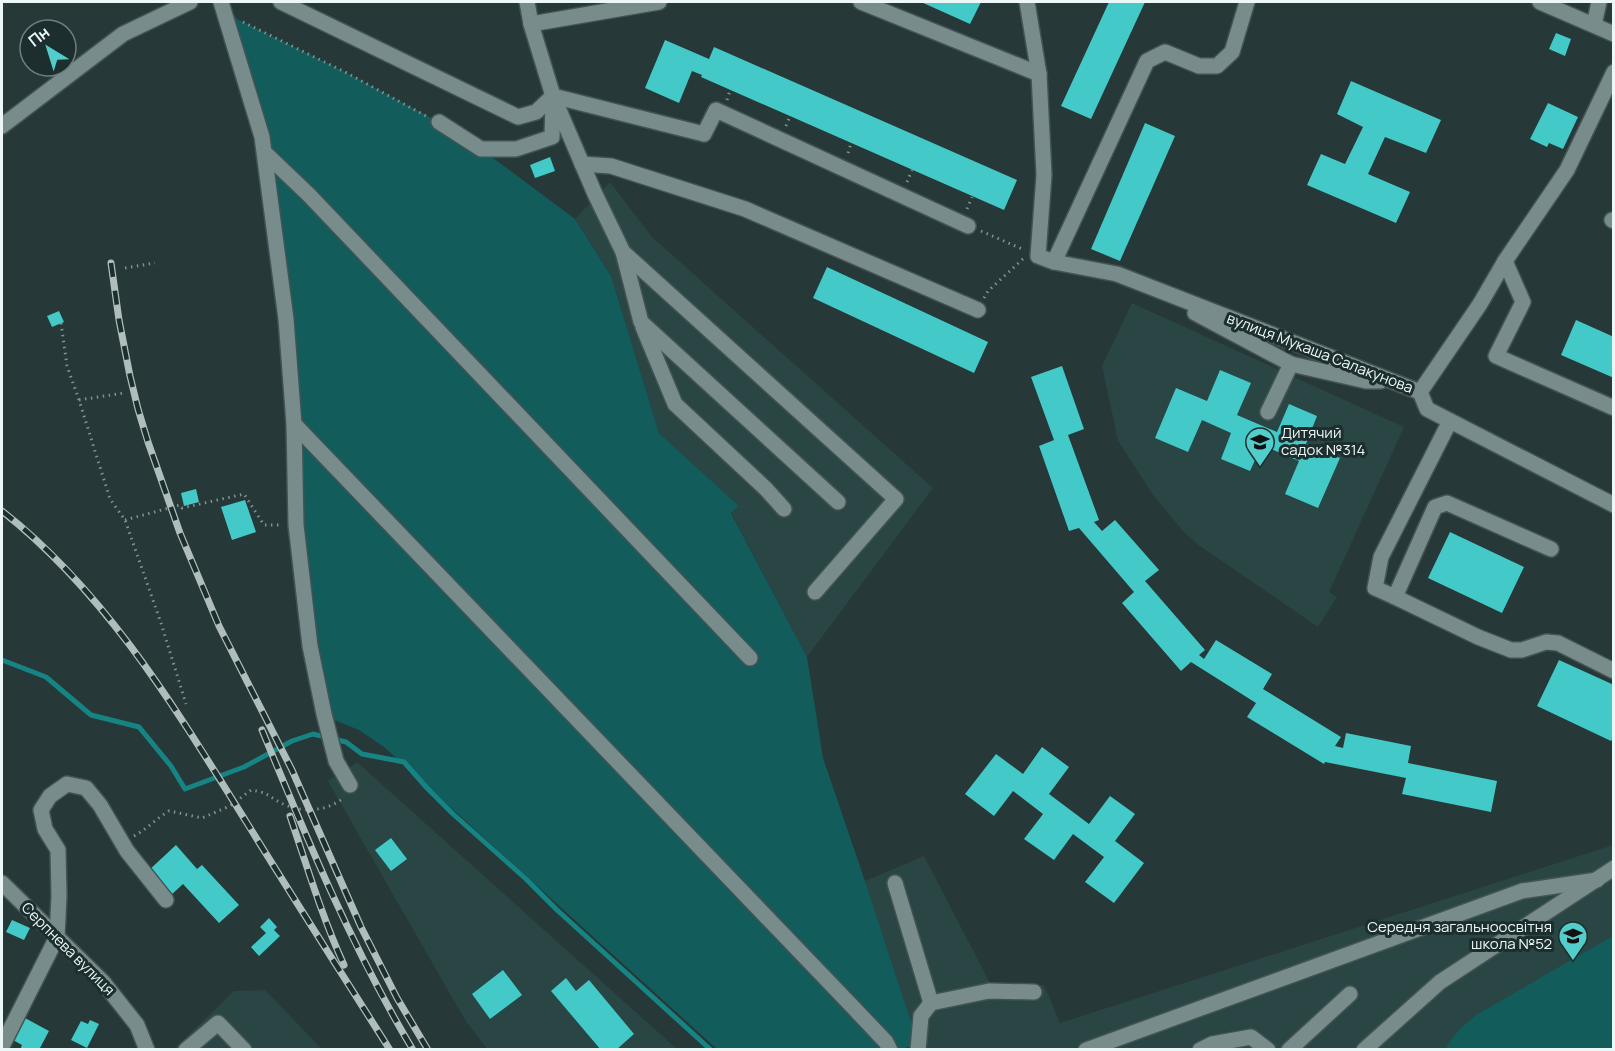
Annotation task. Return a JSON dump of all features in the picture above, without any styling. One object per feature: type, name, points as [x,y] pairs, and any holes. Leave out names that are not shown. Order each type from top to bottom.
[{"type":"street","points":[[2,126],[123,34],[190,2]]},
{"type":"street","points":[[221,2],[262,136],[265,153],[286,319],[294,424],[296,525],[310,646],[336,761],[350,785]]},
{"type":"street","points":[[281,2],[519,117],[536,112],[553,96]]},
{"type":"street","points":[[531,24],[660,2]]},
{"type":"street","points":[[861,2],[1039,74]]},
{"type":"street","points":[[1027,2],[1039,74]]},
{"type":"street","points":[[1054,262],[1147,61],[1166,52],[1199,66],[1217,66],[1232,52],[1247,2]]},
{"type":"street","points":[[1540,2],[1614,34]]},
{"type":"street","points":[[1594,25],[1599,2]]},
{"type":"street","points":[[523,3],[553,96],[595,194],[623,252],[640,322],[675,404],[766,489],[784,509]]},
{"type":"street","points":[[1420,392],[1567,170],[1614,72]]},
{"type":"street","name":"вулиця Мукаша Салакунова","points":[[1039,74],[1044,175],[1038,256],[1054,262],[1117,274],[1420,392],[1427,409],[1614,505]]},
{"type":"street","points":[[439,123],[481,149],[516,149],[552,137],[553,96]]},
{"type":"street","points":[[553,96],[704,134],[716,110],[968,226]]},
{"type":"street","points":[[265,153],[309,195],[750,658]]},
{"type":"street","points":[[582,164],[612,166],[745,209],[978,310]]},
{"type":"street","points":[[623,252],[896,499],[816,592]]},
{"type":"street","points":[[1505,261],[1523,302],[1496,356],[1614,408]]},
{"type":"street","points":[[1137,282],[1291,364],[1366,381],[1390,380]]},
{"type":"street","points":[[640,322],[838,502]]},
{"type":"street","points":[[1268,412],[1291,364]]},
{"type":"street","points":[[1450,421],[1381,557],[1375,588],[1478,637],[1511,650],[1522,650],[1546,642],[1558,643],[1614,670]]},
{"type":"street","points":[[294,424],[688,832],[886,1042],[890,1050]]},
{"type":"street","points":[[1395,597],[1435,507],[1447,503],[1551,549]]},
{"type":"street","points":[[2,1046],[57,937],[58,850],[45,829],[41,810],[50,795],[67,784],[86,788],[100,805],[127,851],[166,900]]},
{"type":"street","points":[[1364,1050],[1440,982],[1614,868]]},
{"type":"street","points":[[1086,1050],[1522,891],[1597,880]]},
{"type":"street","name":"Серпнева вулиця","points":[[2,883],[103,982],[137,1025],[147,1050]]},
{"type":"street","points":[[895,883],[931,1003]]},
{"type":"street","points":[[918,1050],[921,1016],[931,1003],[989,991],[1034,992]]},
{"type":"street","points":[[1289,1050],[1350,994]]},
{"type":"street","points":[[186,1050],[218,1023],[244,1050]]},
{"type":"street","points":[[1236,1050],[1251,1037]]},
{"type":"street","points":[[1200,1050],[1212,1044],[1251,1037],[1268,1050]]},
{"type":"path","points":[[237,19],[345,72],[439,123]]},
{"type":"path","points":[[968,226],[1030,252],[988,291],[978,310]]},
{"type":"path","points":[[125,268],[155,263]]},
{"type":"path","points":[[61,323],[67,366],[80,400],[110,499],[125,520],[186,704]]},
{"type":"path","points":[[80,400],[124,393]]},
{"type":"path","points":[[125,520],[170,507],[180,505],[183,508],[244,494],[264,525],[296,525]]},
{"type":"path","points":[[122,842],[142,832],[157,818],[169,811],[202,818],[230,806],[251,790],[264,792],[281,803],[304,810],[326,808],[336,804],[346,796],[350,785]]},
{"type":"shaded area","points":[[225,2],[237,19],[345,72],[439,122],[481,149],[575,219],[611,276],[659,433],[739,506],[731,513],[807,657],[823,758],[918,1043],[901,1050],[717,1049],[384,747],[359,730],[334,720],[310,646],[294,424],[263,137]]},
{"type":"shaded area","points":[[610,182],[652,237],[933,488],[807,657],[731,512],[739,506],[659,433],[611,276],[575,219]]},
{"type":"shaded area","name":"Дитячий садок №314","points":[[1132,303],[1404,427],[1329,592],[1337,597],[1318,627],[1197,544],[1182,530],[1153,495],[1118,441],[1102,366]]},
{"type":"shaded area","points":[[357,762],[677,1049],[487,1049],[465,1020],[328,781]]},
{"type":"shaded area","points":[[1613,845],[1613,1049],[920,1049],[865,881],[924,856],[990,983],[1044,985],[1060,1023]]},
{"type":"shaded area","name":"Середня загальноосвітня школа №52","points":[[1613,936],[1613,1049],[1446,1049],[1455,1035],[1476,1015]]},
{"type":"shaded area","points":[[265,990],[322,1049],[173,1050],[234,991]]},
{"type":"building","points":[[921,2],[981,2],[970,24]]},
{"type":"building","points":[[1109,2],[1145,2],[1091,119],[1061,106]]},
{"type":"building","points":[[1556,33],[1571,39],[1565,56],[1549,49]]},
{"type":"building","points":[[665,40],[709,59],[714,47],[1017,180],[1004,210],[701,77],[702,75],[692,71],[679,103],[645,88]]},
{"type":"building","points":[[1351,81],[1441,120],[1426,153],[1385,137],[1368,174],[1410,192],[1396,223],[1307,185],[1321,154],[1345,164],[1363,127],[1337,114]]},
{"type":"building","points":[[1548,103],[1578,117],[1563,149],[1549,143],[1547,147],[1530,139]]},
{"type":"building","points":[[1145,123],[1175,136],[1120,261],[1091,249]]},
{"type":"building","points":[[550,157],[555,171],[535,178],[530,165]]},
{"type":"building","points":[[827,267],[988,342],[974,373],[813,298]]},
{"type":"building","points":[[59,311],[64,322],[52,327],[47,316]]},
{"type":"building","points":[[1576,320],[1614,337],[1614,378],[1561,355]]},
{"type":"building","points":[[1062,366],[1084,429],[1068,435],[1099,520],[1094,522],[1102,531],[1115,520],[1159,570],[1145,581],[1205,650],[1199,655],[1204,659],[1216,640],[1272,674],[1263,689],[1341,737],[1335,746],[1343,748],[1346,733],[1411,746],[1408,763],[1497,781],[1491,812],[1402,794],[1406,778],[1325,762],[1324,764],[1247,717],[1256,703],[1191,662],[1181,671],[1122,603],[1134,592],[1079,528],[1069,531],[1039,446],[1054,440],[1031,377]]},
{"type":"building","name":"Дитячий садок №314","points":[[1220,370],[1251,383],[1237,415],[1277,432],[1289,404],[1317,416],[1306,444],[1340,458],[1318,508],[1285,494],[1299,461],[1262,445],[1250,471],[1221,459],[1231,433],[1202,420],[1188,452],[1155,438],[1176,388],[1207,401]]},
{"type":"building","points":[[196,489],[199,502],[184,506],[181,493]]},
{"type":"building","points":[[245,500],[256,532],[232,540],[221,507]]},
{"type":"building","points":[[1450,532],[1524,567],[1502,613],[1428,578]]},
{"type":"building","points":[[1559,660],[1614,685],[1614,737],[1611,741],[1537,706]]},
{"type":"building","points":[[1042,747],[1069,767],[1049,794],[1089,824],[1110,796],[1135,814],[1115,841],[1144,863],[1114,903],[1085,882],[1104,857],[1073,834],[1054,860],[1024,839],[1043,814],[1013,791],[994,816],[965,794],[996,754],[1023,774]]},
{"type":"building","points":[[391,838],[407,859],[391,871],[375,850]]},
{"type":"building","points":[[176,845],[197,869],[202,865],[239,905],[219,923],[183,884],[170,896],[147,872]]},
{"type":"building","points":[[269,918],[277,927],[274,930],[280,936],[259,956],[251,947],[266,933],[260,927]]},
{"type":"building","points":[[12,920],[30,928],[24,940],[6,932]]},
{"type":"building","points":[[503,970],[522,995],[490,1019],[472,994]]},
{"type":"building","points":[[566,978],[576,991],[589,980],[634,1034],[616,1050],[601,1050],[551,991]]},
{"type":"building","points":[[25,1018],[49,1031],[40,1048],[43,1050],[20,1050],[22,1045],[13,1040]]},
{"type":"building","points":[[90,1020],[99,1024],[87,1048],[71,1040],[81,1021],[88,1024]]},
{"type":"waterway","points":[[2,660],[46,677],[91,715],[139,727],[171,766],[185,789],[244,767],[292,741],[313,734],[346,742],[362,754],[404,762],[453,814],[711,1050]]},
{"type":"railway","points":[[111,263],[119,320],[138,409],[180,533],[219,626],[292,770],[361,927],[397,998],[428,1050]]},
{"type":"railway","points":[[2,511],[40,543],[75,579],[138,656],[194,739],[390,1050]]},
{"type":"railway","points":[[262,730],[350,933],[413,1050]]},
{"type":"railway","points":[[290,816],[322,910],[344,965]]},
{"type":"place","name":"Дитячий садок №314","points":[[1260,468]]},
{"type":"place","name":"Середня загальноосвітня школа №52","points":[[1573,962]]}]
